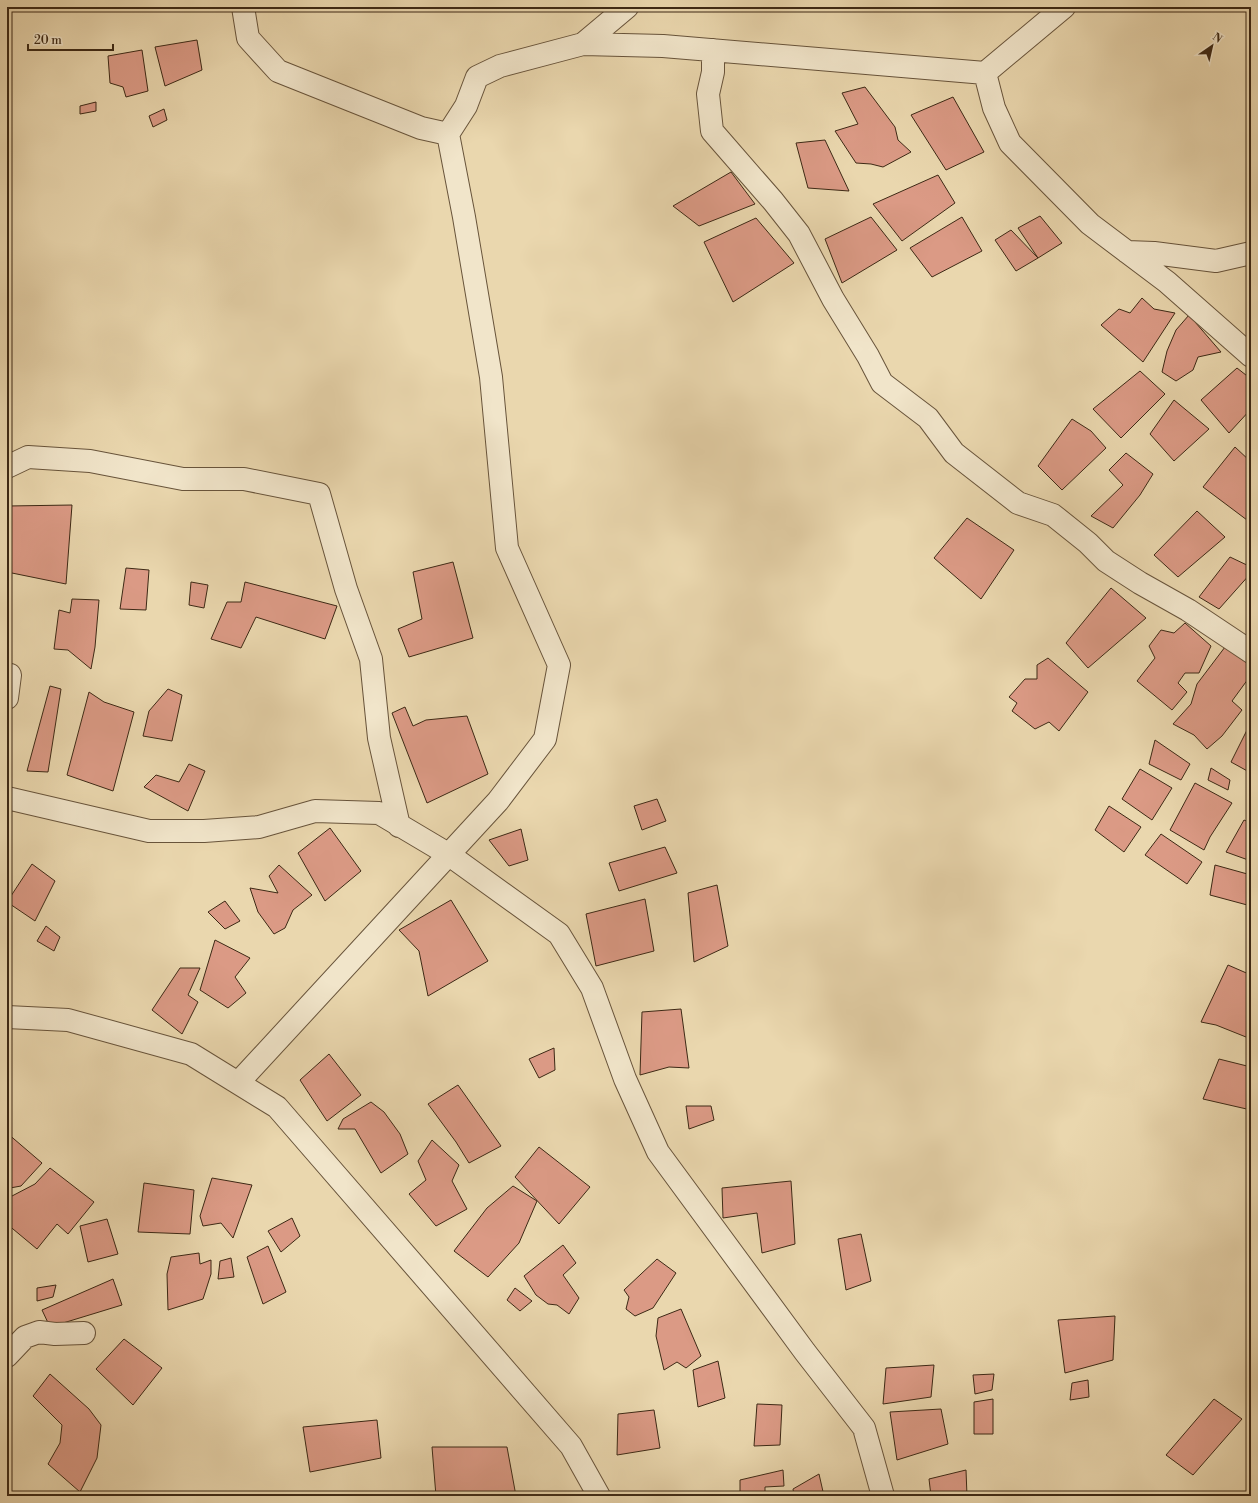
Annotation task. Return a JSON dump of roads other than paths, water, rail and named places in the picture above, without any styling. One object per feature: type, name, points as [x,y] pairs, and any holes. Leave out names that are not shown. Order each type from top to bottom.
[{"type":"street","points":[[243,7],[248,38],[278,71],[421,128],[448,134]]},
{"type":"street","points":[[583,44],[627,7]]},
{"type":"street","points":[[238,1083],[498,801],[546,739],[559,665],[507,548],[491,377],[464,217],[448,134],[466,106],[477,77],[500,66],[583,44],[663,46],[985,73],[1064,7]]},
{"type":"street","points":[[713,50],[713,72],[708,94],[712,131],[773,201],[799,234],[833,300],[868,356],[882,383],[928,418],[954,453],[1018,503],[1053,515],[1088,543],[1106,561],[1140,583],[1188,610],[1251,652]]},
{"type":"street","points":[[985,73],[994,108],[1010,143],[1090,224],[1167,282],[1251,356]]},
{"type":"street","points":[[1126,252],[1154,253],[1216,261],[1251,252]]},
{"type":"street","points":[[7,467],[28,458],[90,461],[183,479],[244,479],[319,494],[346,589],[371,659],[379,738],[399,826]]},
{"type":"street","points":[[7,698],[10,675]]},
{"type":"street","points":[[9,796],[149,831],[204,831],[258,827],[316,811],[379,813],[448,854],[558,934],[592,988],[625,1079],[658,1152],[805,1352],[864,1428],[883,1496]]},
{"type":"street","points":[[7,1017],[68,1020],[191,1054],[276,1107],[571,1446],[599,1496]]},
{"type":"street","points":[[7,1356],[25,1337],[39,1332],[55,1334],[84,1333]]}]
